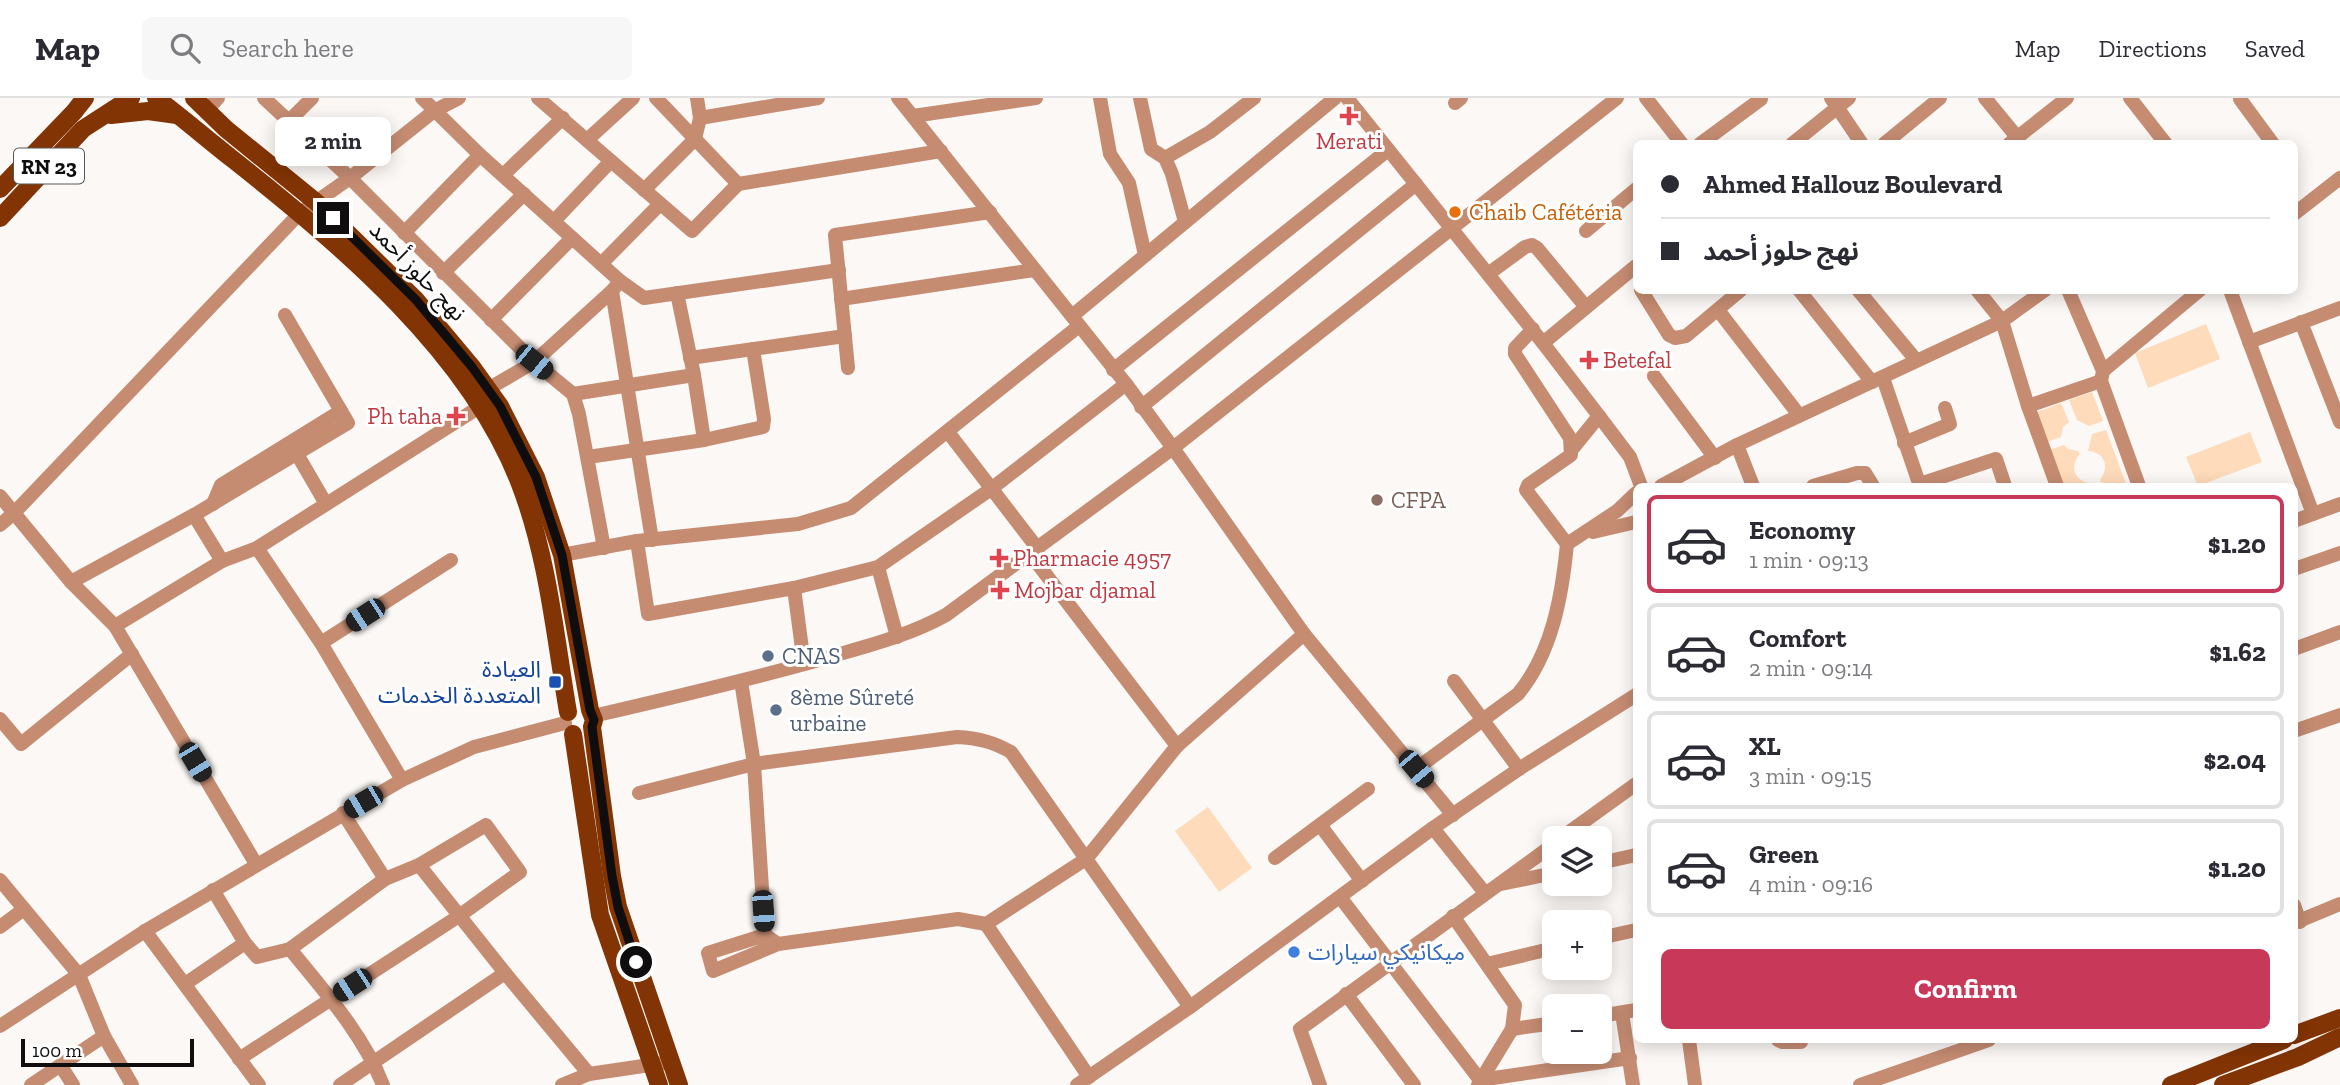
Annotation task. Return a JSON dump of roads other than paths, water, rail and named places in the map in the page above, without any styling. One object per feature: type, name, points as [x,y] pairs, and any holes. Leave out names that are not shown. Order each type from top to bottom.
[{"type":"main road","name":"RN 23","points":[[0,189],[85,98]]},
{"type":"main road","name":"RN 23","points":[[0,218],[83,129],[131,98]]},
{"type":"main road","name":"نهج حلوز أحمد","points":[[156,98],[300,213],[414,321],[486,406],[500,406],[536,477],[562,555],[592,718],[618,907],[679,1085]]},
{"type":"main road","name":"نهج حلوز أحمد","points":[[204,101],[316,202],[416,300],[472,367],[486,406]]},
{"type":"main road","points":[[101,118],[124,112],[148,111],[179,116]]},
{"type":"main road","points":[[486,406],[520,484],[544,567],[600,915],[659,1085]]},
{"type":"main road","points":[[578,706],[592,718],[582,735],[569,723],[578,706]]},
{"type":"main road","points":[[2298,1034],[2340,1018]]},
{"type":"main road","points":[[2223,1085],[2340,1037]]},
{"type":"main road","points":[[2171,1085],[2276,1043]]},
{"type":"street","points":[[264,98],[351,178],[534,362],[573,394],[588,457],[604,548]]},
{"type":"street","points":[[289,121],[312,98]]},
{"type":"street","points":[[422,98],[480,155],[601,264],[616,286],[628,386],[652,540]]},
{"type":"street","points":[[0,525],[300,213],[351,178],[434,111],[459,98]]},
{"type":"street","points":[[538,98],[692,232],[738,184],[941,151]]},
{"type":"street","points":[[587,140],[633,98]]},
{"type":"street","points":[[656,98],[738,184]]},
{"type":"street","points":[[644,190],[695,139],[699,118],[697,98]]},
{"type":"street","points":[[699,118],[772,102],[818,98]]},
{"type":"street","points":[[898,98],[1126,384],[1304,634],[1453,815]]},
{"type":"street","points":[[913,117],[948,104],[1036,98]]},
{"type":"street","points":[[1100,98],[1110,154],[1129,183],[1145,255]]},
{"type":"street","points":[[1140,98],[1151,149],[1165,158],[1185,222]]},
{"type":"street","points":[[1165,158],[1210,132],[1254,98]]},
{"type":"street","points":[[562,555],[637,541],[797,524],[851,508],[947,432],[1075,321],[1145,255],[1335,98]]},
{"type":"street","points":[[1347,98],[1533,329],[1630,457],[1640,483]]},
{"type":"street","points":[[592,718],[741,681],[897,637],[923,628],[946,615],[1174,448],[1617,98]]},
{"type":"street","points":[[1646,98],[1679,140]]},
{"type":"street","points":[[1889,140],[1940,98]]},
{"type":"street","points":[[1985,98],[2013,140],[2067,98]]},
{"type":"street","points":[[2130,98],[2163,140]]},
{"type":"street","points":[[2240,98],[2270,140]]},
{"type":"street","points":[[1705,140],[1761,99]]},
{"type":"street","points":[[1796,140],[1839,101],[1860,140]]},
{"type":"street","points":[[503,175],[563,118]]},
{"type":"street","points":[[1113,370],[1388,150]]},
{"type":"street","points":[[404,233],[480,155]]},
{"type":"street","points":[[554,221],[611,161]]},
{"type":"street","points":[[2298,211],[2340,178]]},
{"type":"street","points":[[1141,407],[1416,184]]},
{"type":"street","points":[[1586,230],[1633,191]]},
{"type":"street","points":[[443,273],[524,194]]},
{"type":"street","points":[[601,264],[660,204]]},
{"type":"street","points":[[848,368],[835,235],[990,212]]},
{"type":"street","points":[[491,320],[572,238]]},
{"type":"street","points":[[1488,274],[1525,247],[1532,245],[1586,307]]},
{"type":"street","points":[[616,286],[644,298],[839,270]]},
{"type":"street","points":[[841,299],[1034,270]]},
{"type":"street","points":[[1543,343],[1586,307],[1633,275]]},
{"type":"street","points":[[115,626],[222,561],[257,548],[486,406],[616,286]]},
{"type":"street","points":[[677,293],[704,440]]},
{"type":"street","points":[[1644,294],[1670,335],[1675,338],[1686,336],[1736,294]]},
{"type":"street","points":[[1804,294],[1877,380],[1919,483]]},
{"type":"street","points":[[1860,294],[1916,360]]},
{"type":"street","points":[[1980,294],[2002,321],[2028,406],[2056,483]]},
{"type":"street","points":[[1667,483],[1799,415],[2002,321],[2039,294]]},
{"type":"street","points":[[2070,294],[2102,376],[2139,483]]},
{"type":"street","points":[[2028,406],[2102,376],[2195,294]]},
{"type":"street","points":[[2231,294],[2313,514]]},
{"type":"street","points":[[2249,342],[2340,307]]},
{"type":"street","points":[[1718,310],[1799,415]]},
{"type":"street","points":[[285,315],[345,417]]},
{"type":"street","points":[[2301,322],[2340,422]]},
{"type":"street","points":[[1533,329],[1515,348],[1515,354],[1570,438],[1573,447]]},
{"type":"street","points":[[690,358],[845,336]]},
{"type":"street","points":[[588,457],[704,440],[763,427],[753,349]]},
{"type":"street","points":[[573,394],[694,375]]},
{"type":"street","points":[[1654,376],[1715,458]]},
{"type":"street","points":[[637,541],[648,614],[794,588],[878,567],[991,489],[1126,384]]},
{"type":"street","points":[[1904,443],[1950,424],[1945,408]]},
{"type":"street","points":[[1416,769],[1518,694],[1530,681],[1563,590],[1567,544],[1526,490],[1528,485],[1571,455],[1573,447],[1599,416]]},
{"type":"street","points":[[71,582],[213,505],[297,454],[345,417]]},
{"type":"street","points":[[213,505],[221,485],[345,417]]},
{"type":"street","points":[[947,432],[1177,746]]},
{"type":"street","points":[[1737,445],[1751,483]]},
{"type":"street","points":[[297,454],[326,504]]},
{"type":"street","points":[[1926,483],[1996,458],[2004,483]]},
{"type":"street","points":[[1823,483],[1857,473],[1865,473],[1871,483]]},
{"type":"street","points":[[0,496],[71,582],[115,626],[256,864]]},
{"type":"street","points":[[1567,544],[1617,511],[1633,496]]},
{"type":"street","points":[[2298,520],[2340,504]]},
{"type":"street","points":[[194,515],[222,561]]},
{"type":"street","points":[[1585,534],[1633,523]]},
{"type":"street","points":[[257,548],[321,643],[402,780]]},
{"type":"street","points":[[2298,568],[2340,553]]},
{"type":"street","points":[[321,643],[451,560]]},
{"type":"street","points":[[878,567],[897,637]]},
{"type":"street","points":[[794,588],[804,664]]},
{"type":"street","points":[[2298,648],[2340,632]]},
{"type":"street","points":[[765,935],[708,953],[713,971],[778,944],[958,919],[986,924],[1086,859],[1177,746],[1304,634]]},
{"type":"street","points":[[0,719],[21,744],[132,654]]},
{"type":"street","points":[[741,681],[754,764],[765,935]]},
{"type":"street","points":[[1454,681],[1519,769]]},
{"type":"street","points":[[986,924],[1083,1081],[1190,1007],[1433,828],[1519,769],[1632,702]]},
{"type":"street","points":[[2298,730],[2340,715]]},
{"type":"street","points":[[0,1026],[145,931],[402,780],[474,747],[569,723]]},
{"type":"street","points":[[639,793],[754,764],[957,737],[994,743],[1011,752],[1190,1007]]},
{"type":"street","points":[[1578,826],[1633,786]]},
{"type":"street","points":[[1275,858],[1368,789]]},
{"type":"street","points":[[344,813],[385,879]]},
{"type":"street","points":[[213,890],[245,943],[257,957],[290,949],[385,879],[419,865],[486,825],[520,872],[459,916],[239,1059]]},
{"type":"street","points":[[1320,825],[1362,881]]},
{"type":"street","points":[[1433,828],[1491,889]]},
{"type":"street","points":[[1320,1085],[1300,1030],[1542,853]]},
{"type":"street","points":[[1612,860],[1633,856]]},
{"type":"street","points":[[419,865],[589,1074]]},
{"type":"street","points":[[1491,889],[1542,876]]},
{"type":"street","points":[[0,880],[79,975],[104,1036],[132,1085]]},
{"type":"street","points":[[1340,897],[1479,1083]]},
{"type":"street","points":[[2298,923],[2340,904]]},
{"type":"street","points":[[0,927],[24,909]]},
{"type":"street","points":[[1453,916],[1515,1005],[1512,1029],[1479,1083]]},
{"type":"street","points":[[145,931],[256,1084]]},
{"type":"street","points":[[1612,935],[1633,931]]},
{"type":"street","points":[[765,935],[778,944]]},
{"type":"street","points":[[185,984],[245,943]]},
{"type":"street","points":[[290,949],[331,999],[374,1062],[383,1085]]},
{"type":"street","points":[[1487,964],[1542,951]]},
{"type":"street","points":[[340,1085],[505,974]]},
{"type":"street","points":[[1346,994],[1414,1085]]},
{"type":"street","points":[[1629,1012],[1633,1085]]},
{"type":"street","points":[[1512,1029],[1542,1025]]},
{"type":"street","points":[[31,1085],[104,1036]]},
{"type":"street","points":[[1689,1043],[1695,1085]]},
{"type":"street","points":[[1860,1085],[1957,1045]]},
{"type":"street","points":[[1479,1083],[1630,1058]]},
{"type":"street","points":[[562,1085],[589,1074],[670,1062]]},
{"type":"street","points":[[61,1066],[73,1085]]},
{"type":"place","name":"Merati","points":[[1349,116]]},
{"type":"place","name":"Chaib Cafétéria","points":[[1455,212]]},
{"type":"place","name":"Betefal","points":[[1589,360]]},
{"type":"place","name":"Ph taha","points":[[456,416]]},
{"type":"place","name":"CFPA","points":[[1377,500]]},
{"type":"place","name":"Pharmacie 4957","points":[[999,558]]},
{"type":"place","name":"Mojbar djamal","points":[[1000,590]]},
{"type":"place","name":"CNAS","points":[[768,656]]},
{"type":"place","name":"العيادة المتعددة الخدمات","points":[[555,682]]},
{"type":"place","name":"8ème Sûreté urbaine","points":[[776,710]]},
{"type":"place","name":"ميكانيكي سيارات","points":[[1294,952]]}]
